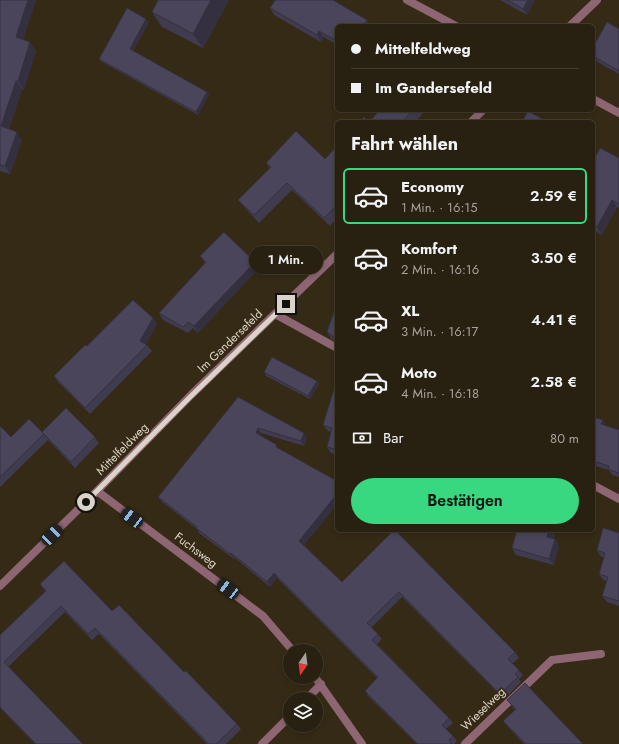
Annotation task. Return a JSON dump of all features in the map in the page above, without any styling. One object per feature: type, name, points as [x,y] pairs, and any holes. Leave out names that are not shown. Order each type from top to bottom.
[{"type":"street","points":[[407,0],[452,24]]},
{"type":"street","points":[[572,24],[597,0]]},
{"type":"street","points":[[595,100],[619,113]]},
{"type":"street","points":[[473,120],[481,112]]},
{"type":"street","name":"Im Gandersefeld","points":[[191,395],[335,256]]},
{"type":"street","points":[[276,314],[335,347]]},
{"type":"street","name":"Mittelfeldweg","points":[[0,586],[97,491],[191,395]]},
{"type":"street","points":[[595,486],[619,499]]},
{"type":"street","name":"Fuchsweg","points":[[97,491],[263,616],[287,644]]},
{"type":"street","name":"Wieselweg","points":[[465,744],[552,660],[601,654]]},
{"type":"street","points":[[314,692],[322,684],[362,744]]},
{"type":"street","points":[[262,744],[283,723]]},
{"type":"building","points":[[0,0],[28,0],[16,37],[30,42],[18,81],[16,81],[1,126],[17,132],[5,166],[0,165]]},
{"type":"building","points":[[158,0],[211,0],[193,34],[152,12]]},
{"type":"building","points":[[275,0],[333,0],[367,20],[364,24],[335,24],[335,40],[319,31],[317,35],[270,8]]},
{"type":"building","points":[[507,0],[528,0],[523,9]]},
{"type":"building","points":[[127,8],[146,19],[130,49],[207,92],[196,112],[99,59]]},
{"type":"building","points":[[607,22],[619,29],[619,71],[595,57],[595,43]]},
{"type":"building","points":[[378,112],[411,112],[404,120],[371,120]]},
{"type":"building","points":[[527,112],[530,112],[544,120],[523,120]]},
{"type":"building","points":[[296,131],[325,159],[335,148],[335,207],[324,218],[287,183],[254,215],[238,200],[271,167],[266,163]]},
{"type":"building","points":[[600,148],[619,158],[619,204],[612,200],[597,227],[595,226],[595,157]]},
{"type":"building","points":[[224,232],[255,262],[194,326],[188,322],[183,327],[159,313],[206,262],[200,256]]},
{"type":"building","points":[[133,300],[153,318],[140,341],[147,345],[85,408],[54,376],[85,345],[87,346]]},
{"type":"building","points":[[335,309],[335,338],[327,332]]},
{"type":"building","points":[[272,357],[317,381],[308,396],[264,372]]},
{"type":"building","points":[[335,385],[335,449],[327,447],[332,428],[323,425]]},
{"type":"building","points":[[238,397],[304,433],[301,441],[258,428],[256,433],[277,445],[276,447],[335,480],[335,496],[299,541],[342,582],[392,532],[397,532],[515,652],[508,659],[519,670],[515,674],[518,677],[500,694],[399,592],[367,623],[378,634],[372,640],[449,718],[442,725],[453,736],[449,740],[452,744],[418,744],[365,691],[378,677],[274,573],[267,582],[158,497]]},
{"type":"building","points":[[66,408],[95,437],[71,462],[42,432]]},
{"type":"building","points":[[595,418],[603,420],[601,424],[619,430],[619,473],[608,469],[609,466],[595,462]]},
{"type":"building","points":[[29,419],[44,434],[0,477],[0,426],[11,437]]},
{"type":"building","points":[[603,528],[619,533],[619,601],[602,596],[608,577],[599,574],[605,553],[597,550]]},
{"type":"building","points":[[516,532],[548,532],[547,537],[555,539],[549,559],[512,548]]},
{"type":"building","points":[[64,561],[112,611],[119,605],[237,724],[216,744],[209,744],[95,628],[88,634],[61,606],[4,662],[83,744],[36,744],[0,707],[0,635],[46,591],[40,584]]},
{"type":"building","points":[[525,683],[583,744],[526,744],[503,721],[516,709],[507,700]]},
{"type":"route","points":[[86,502],[189,398],[286,304]]}]
